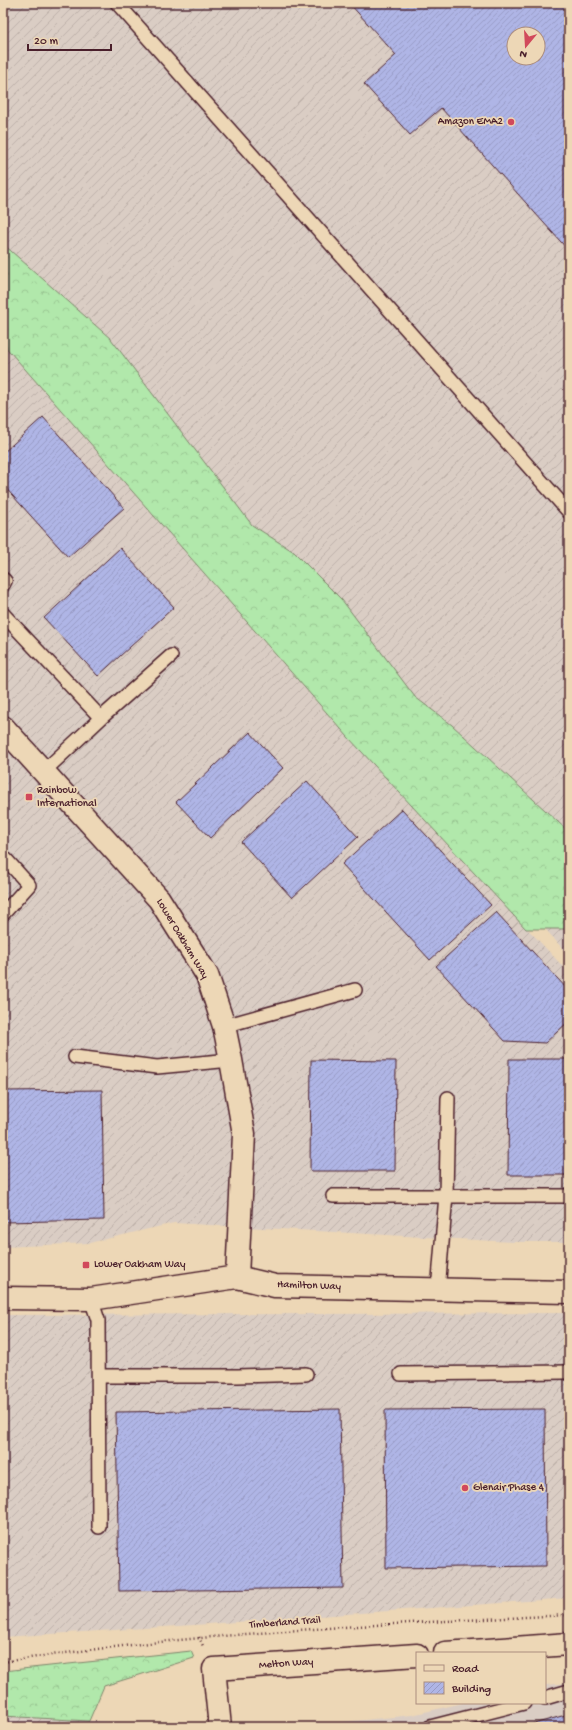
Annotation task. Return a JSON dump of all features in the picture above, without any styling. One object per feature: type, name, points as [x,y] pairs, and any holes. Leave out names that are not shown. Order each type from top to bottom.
[{"type":"street","name":"Lower Oakham Way","points":[[3,728],[159,899],[207,975],[224,1026],[244,1134],[237,1277]]},
{"type":"street","name":"Hamilton Way","points":[[3,1298],[91,1299],[237,1277],[275,1286],[569,1292]]},
{"type":"street","points":[[459,1652],[569,1644]]},
{"type":"street","name":"Melton Way","points":[[220,1727],[214,1669],[416,1655]]},
{"type":"lane","points":[[117,3],[569,512]]},
{"type":"lane","points":[[3,579],[5,581],[3,585]]},
{"type":"lane","points":[[3,614],[101,718]]},
{"type":"lane","points":[[43,772],[171,656]]},
{"type":"lane","points":[[3,856],[29,885],[3,914]]},
{"type":"lane","points":[[224,1026],[355,990]]},
{"type":"lane","points":[[75,1057],[157,1067],[231,1060]]},
{"type":"lane","points":[[438,1290],[446,1195],[448,1098]]},
{"type":"lane","points":[[333,1196],[569,1196]]},
{"type":"lane","points":[[91,1299],[98,1320],[100,1376],[99,1527]]},
{"type":"lane","points":[[401,1374],[569,1372]]},
{"type":"lane","points":[[100,1376],[238,1376],[306,1374]]},
{"type":"lane","points":[[546,1698],[569,1691]]},
{"type":"lane","points":[[430,1727],[520,1704]]},
{"type":"path","name":"Timberland Trail","points":[[3,1662],[81,1650],[199,1637],[402,1623],[569,1615]]},
{"type":"shaded area","points":[[3,3],[569,3],[569,956],[3,311]]},
{"type":"shaded area","points":[[3,344],[348,737],[569,973],[569,1242],[512,1242],[174,1223],[89,1243],[3,1247]]},
{"type":"shaded area","points":[[569,1313],[569,1598],[3,1637],[3,1315]]},
{"type":"shaded area","points":[[569,1683],[569,1727],[297,1727],[412,1715],[459,1704],[546,1704],[546,1685]]},
{"type":"shaded area","points":[[3,1716],[89,1721],[196,1727],[3,1727]]},
{"type":"green space","points":[[3,244],[111,339],[252,525],[294,552],[342,600],[415,697],[452,725],[569,832],[569,929],[526,929],[348,737],[3,344]]},
{"type":"green space","points":[[191,1651],[194,1658],[104,1686],[89,1721],[3,1716],[3,1671]]},
{"type":"building","name":"Amazon EMA2","points":[[349,3],[569,3],[569,251],[441,108],[410,135],[364,84],[396,55]]},
{"type":"building","points":[[43,417],[124,508],[68,557],[3,485],[3,453]]},
{"type":"building","points":[[120,548],[174,607],[98,676],[44,618]]},
{"type":"building","points":[[250,732],[283,768],[210,838],[176,802]]},
{"type":"building","points":[[307,781],[358,837],[292,898],[241,842]]},
{"type":"building","points":[[402,809],[491,905],[430,960],[342,864]]},
{"type":"building","points":[[496,912],[569,991],[569,1021],[545,1043],[505,1041],[436,966]]},
{"type":"building","points":[[509,1059],[569,1059],[569,1175],[508,1175]]},
{"type":"building","points":[[311,1060],[396,1061],[395,1171],[310,1171]]},
{"type":"building","points":[[102,1090],[104,1220],[3,1222],[3,1091]]},
{"type":"building","points":[[340,1409],[343,1588],[119,1591],[116,1412]]},
{"type":"building","name":"Glenair Phase 4","points":[[545,1409],[546,1566],[386,1568],[385,1410]]},
{"type":"building","points":[[569,1714],[569,1727],[523,1727]]},
{"type":"place","name":"Amazon EMA2","points":[[511,122]]},
{"type":"place","name":"Rainbow International","points":[[29,797]]},
{"type":"place","name":"Lower Oakham Way","points":[[86,1265]]},
{"type":"place","name":"Glenair Phase 4","points":[[465,1488]]}]
